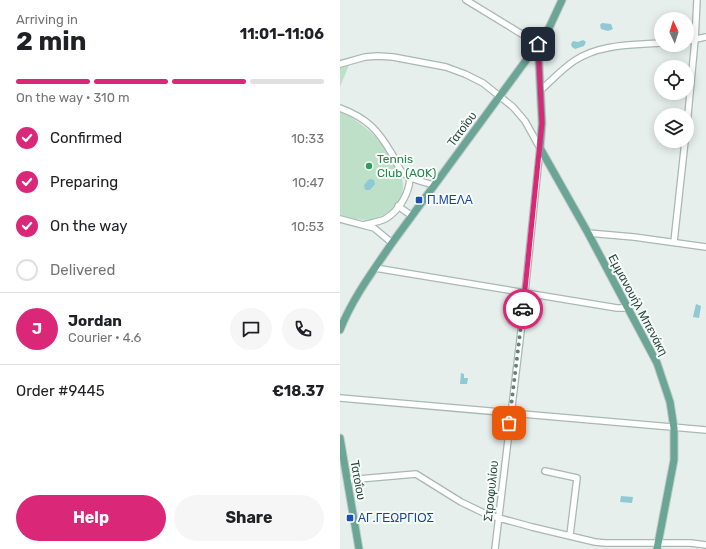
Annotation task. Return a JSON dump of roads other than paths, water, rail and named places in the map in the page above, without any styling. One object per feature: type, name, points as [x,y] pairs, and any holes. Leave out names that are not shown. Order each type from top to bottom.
[{"type":"main road","name":"Τατοΐου","points":[[340,330],[357,296],[375,268],[538,44],[550,26],[562,0]]},
{"type":"main road","name":"Στροφυλίου","points":[[538,44],[542,90],[540,148]]},
{"type":"main road","name":"Εμμανουήλ Μπενάκη","points":[[540,148],[628,308],[657,363],[662,377],[672,412],[674,428],[674,460],[658,546]]},
{"type":"main road","name":"Τατοΐου","points":[[340,438],[359,549]]},
{"type":"street","points":[[466,0],[538,44]]},
{"type":"street","points":[[689,108],[697,0]]},
{"type":"street","points":[[695,40],[706,37]]},
{"type":"street","points":[[542,90],[574,61],[593,52],[614,47],[654,44]]},
{"type":"street","name":"Εμμανουήλ Μπενάκη","points":[[340,64],[365,57],[378,56],[421,61],[446,67],[465,74],[483,83],[513,107],[522,118],[540,148]]},
{"type":"street","points":[[340,108],[360,118],[380,134],[401,171],[410,178],[434,185]]},
{"type":"street","name":"Στροφυλίου","points":[[495,549],[525,293],[540,148]]},
{"type":"street","points":[[674,242],[684,148]]},
{"type":"street","points":[[363,225],[383,220],[393,213],[407,193],[410,178]]},
{"type":"street","points":[[398,206],[412,216]]},
{"type":"street","points":[[340,219],[374,228],[392,243]]},
{"type":"street","points":[[588,233],[706,247]]},
{"type":"street","points":[[375,268],[617,308],[628,308]]},
{"type":"street","points":[[340,398],[706,430]]},
{"type":"street","points":[[545,471],[577,478],[570,535]]},
{"type":"street","points":[[347,480],[416,474],[461,502],[499,519],[595,542],[658,546],[691,543],[706,545]]},
{"type":"water","points":[[602,23],[611,24],[613,29],[608,31],[601,29],[600,25]]},
{"type":"water","points":[[583,40],[586,42],[584,46],[575,49],[572,47],[571,44],[573,41],[578,42]]},
{"type":"water","points":[[371,179],[374,180],[375,184],[370,190],[365,190],[364,185]]},
{"type":"water","points":[[696,304],[701,306],[699,318],[693,317]]},
{"type":"water","points":[[461,373],[464,374],[464,378],[468,378],[467,384],[460,384]]},
{"type":"water","points":[[621,496],[633,497],[632,503],[620,502]]},
{"type":"place","name":"Tennis Club (AOK)","points":[[369,166]]},
{"type":"place","name":"Π.ΜΕΛΑ","points":[[419,200]]},
{"type":"place","name":"ΑΓ.ΓΕΩΡΓΙΟΣ","points":[[350,518]]}]
